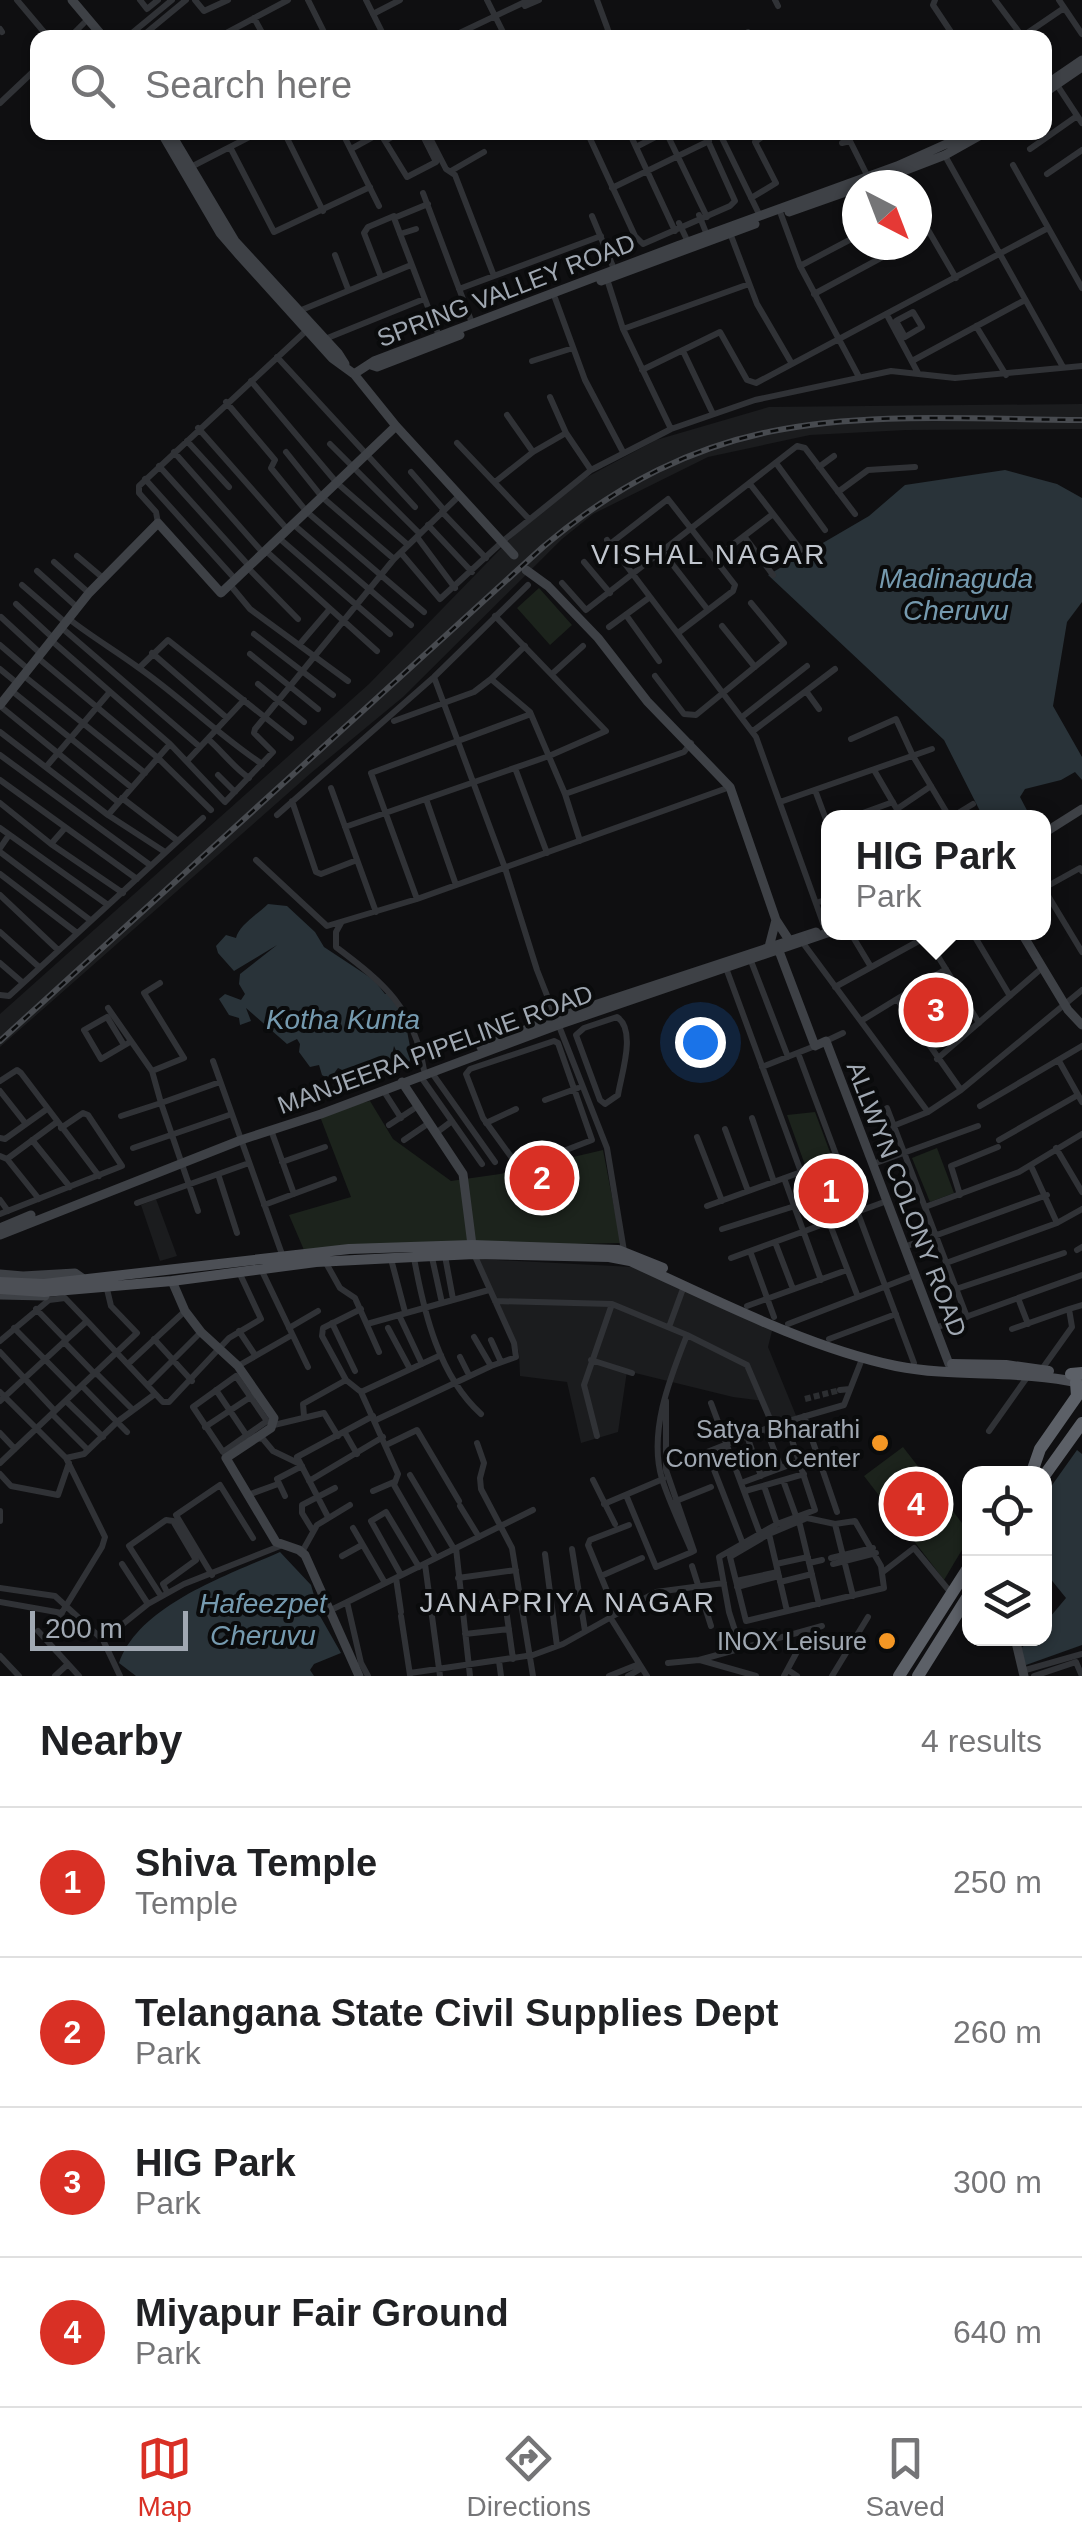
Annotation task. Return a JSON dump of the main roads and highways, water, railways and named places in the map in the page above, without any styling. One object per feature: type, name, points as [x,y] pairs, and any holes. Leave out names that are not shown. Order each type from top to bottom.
[{"type":"highway","points":[[1037,1466],[1040,1449],[1077,1396],[1078,1378]]},
{"type":"highway","points":[[1041,1466],[1082,1404]]},
{"type":"highway","points":[[1043,1466],[1080,1426]]},
{"type":"highway","points":[[899,1676],[962,1578]]},
{"type":"highway","points":[[918,1676],[962,1605]]},
{"type":"main road","points":[[1,1289],[44,1292],[79,1284],[414,1257],[431,1251],[445,1255],[473,1249]]},
{"type":"main road","points":[[79,1284],[106,1284],[349,1250],[473,1249],[619,1258],[863,1358],[914,1369],[1078,1378]]},
{"type":"main road","points":[[512,1251],[624,1251],[788,1324],[914,1363],[1006,1365],[1078,1378]]},
{"type":"water","name":"Madinaguda Cheruvu","points":[[1005,470],[1057,484],[1082,498],[1082,602],[1067,622],[1053,706],[1082,757],[1082,780],[1075,772],[1061,780],[1025,789],[1020,797],[1027,810],[979,810],[944,740],[768,575],[869,516],[905,485]]},
{"type":"water","name":"Kotha Kunta","points":[[268,904],[287,906],[315,932],[324,947],[389,994],[404,1015],[412,1057],[407,1066],[403,1066],[394,1046],[391,1060],[384,1068],[378,1064],[377,1071],[362,1075],[338,1068],[338,1079],[330,1080],[322,1075],[319,1065],[310,1067],[299,1052],[297,1039],[287,1044],[246,1008],[251,1021],[240,1025],[239,1018],[229,1015],[219,999],[225,994],[241,1000],[245,994],[239,984],[240,974],[277,945],[234,971],[216,946],[226,935],[236,938],[245,924]]},
{"type":"water","points":[[1077,1450],[1082,1454],[1082,1645],[1026,1665],[1018,1652],[1024,1646],[1052,1646],[1052,1615],[1066,1598],[1052,1581],[1052,1485]]},
{"type":"water","name":"Hafeezpet Cheruvu","points":[[280,1552],[311,1585],[320,1616],[341,1653],[314,1664],[310,1670],[314,1676],[136,1676],[119,1663],[145,1624],[165,1608],[211,1582]]},
{"type":"tunnel","points":[[805,1399],[840,1390]]},
{"type":"railway","points":[[0,1041],[543,547],[608,498],[672,464],[735,440],[798,426],[932,418],[1082,420]]},
{"type":"place","name":"HIG Park","points":[[936,1010]]},
{"type":"place","name":"Telangana State Civil Supplies Dept","points":[[542,1178]]},
{"type":"place","name":"Shiva Temple","points":[[831,1191]]},
{"type":"place","name":"Satya Bharathi Convetion Center","points":[[880,1443]]},
{"type":"place","name":"Miyapur Fair Ground","points":[[916,1504]]},
{"type":"place","name":"INOX Leisure","points":[[887,1641]]},
{"type":"district","name":"VISHAL NAGAR","points":[[709,554]]},
{"type":"district","name":"JANAPRIYA NAGAR","points":[[568,1602]]}]
